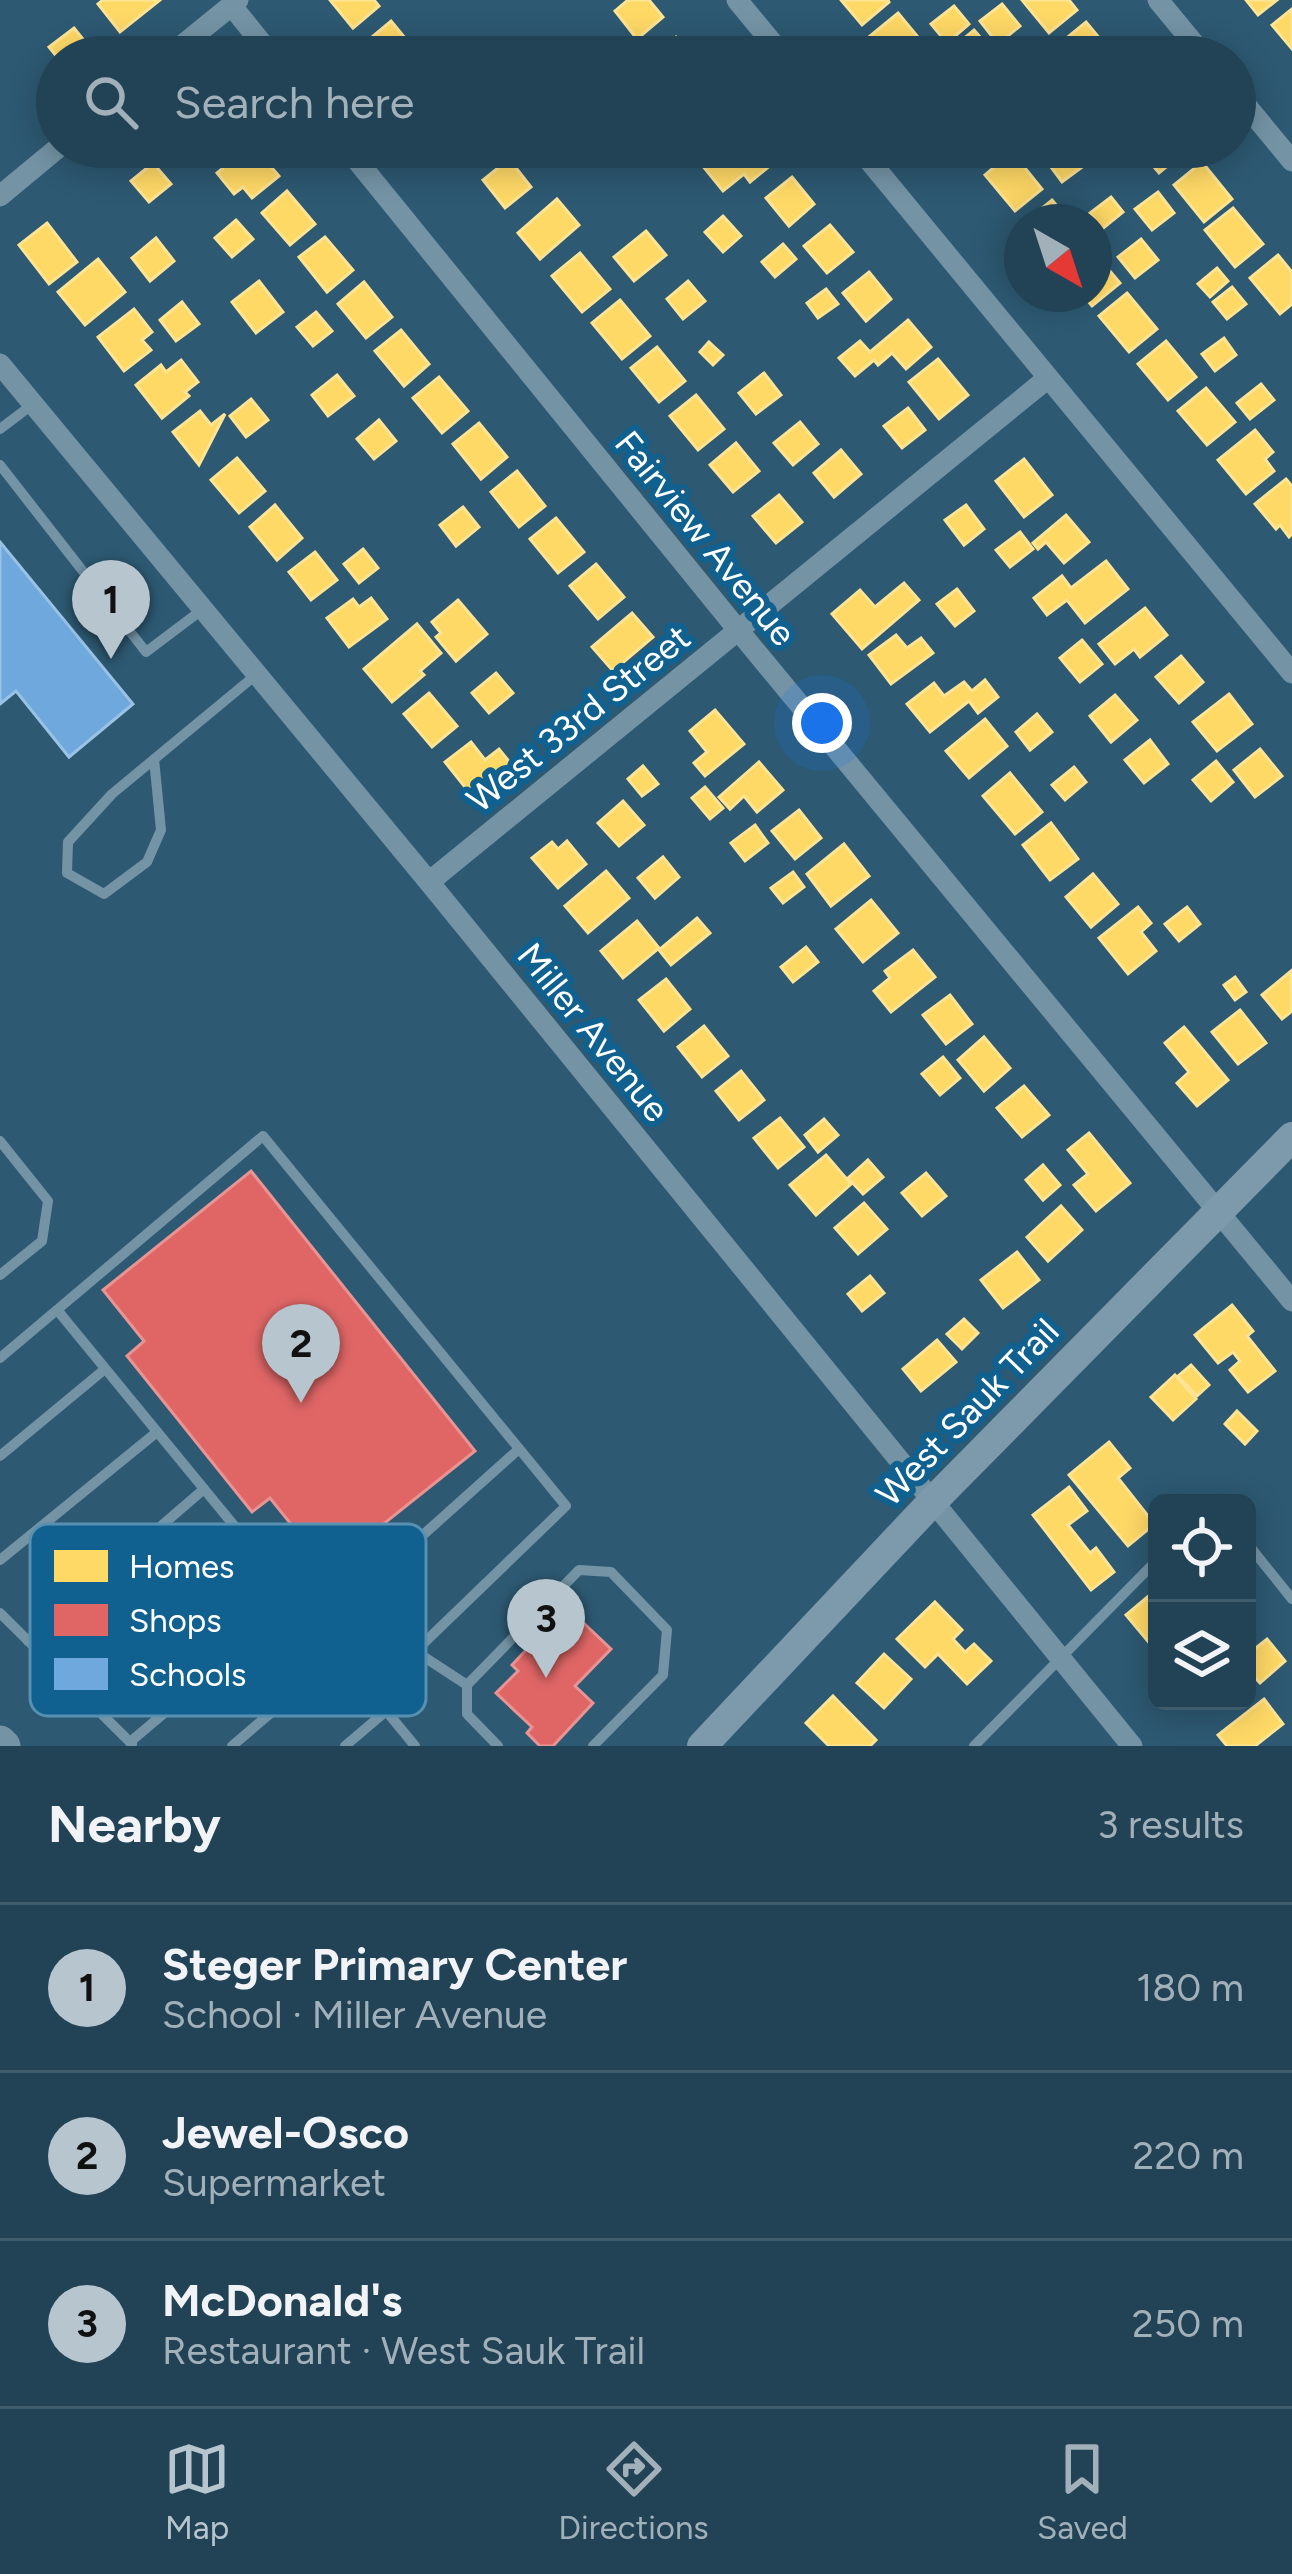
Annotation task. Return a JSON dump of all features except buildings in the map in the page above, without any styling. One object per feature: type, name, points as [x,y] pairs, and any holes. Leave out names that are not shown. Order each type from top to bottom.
[{"type":"main road","name":"West Sauk Trail","points":[[702,1746],[932,1502],[1292,1137]]},
{"type":"street","points":[[736,0],[766,36]]},
{"type":"street","points":[[1158,0],[1188,36]]},
{"type":"street","points":[[194,36],[234,3],[258,36]]},
{"type":"street","points":[[1256,117],[1292,160]]},
{"type":"street","points":[[0,196],[36,166]]},
{"type":"street","name":"Fairview Avenue","points":[[363,168],[1292,1301]]},
{"type":"street","points":[[875,168],[1292,674]]},
{"type":"street","name":"Miller Avenue","points":[[0,364],[429,882],[1132,1746]]},
{"type":"street","name":"West 33rd Street","points":[[429,882],[1048,378]]},
{"type":"lane","points":[[0,430],[33,404]]},
{"type":"lane","points":[[0,465],[146,652],[203,609]]},
{"type":"lane","points":[[154,759],[161,830],[147,862],[104,894],[67,873],[68,842],[112,794],[154,759],[256,674]]},
{"type":"lane","points":[[0,1358],[263,1136],[566,1506],[426,1640]]},
{"type":"lane","points":[[0,1141],[48,1201],[42,1240],[0,1275]]},
{"type":"lane","points":[[58,1311],[232,1524]]},
{"type":"lane","points":[[0,1456],[105,1369]]},
{"type":"lane","points":[[44,1524],[157,1432]]},
{"type":"lane","points":[[426,1532],[519,1448]]},
{"type":"lane","points":[[163,1524],[204,1489]]},
{"type":"lane","points":[[0,1560],[30,1536]]},
{"type":"lane","points":[[1256,1555],[1292,1599]]},
{"type":"lane","points":[[974,1746],[1148,1569]]},
{"type":"lane","points":[[498,1746],[467,1714],[467,1685],[579,1570],[611,1572],[667,1630],[663,1675],[593,1746]]},
{"type":"lane","points":[[0,1613],[28,1641]]},
{"type":"lane","points":[[426,1658],[467,1685]]},
{"type":"lane","points":[[103,1716],[132,1744],[165,1716]]},
{"type":"lane","points":[[232,1746],[267,1716]]},
{"type":"lane","points":[[345,1746],[380,1716]]},
{"type":"lane","points":[[389,1716],[416,1746]]},
{"type":"place","name":"Steger Primary Center","points":[[111,659]]},
{"type":"place","name":"Jewel-Osco","points":[[301,1403]]},
{"type":"place","name":"McDonald's","points":[[546,1678]]}]
